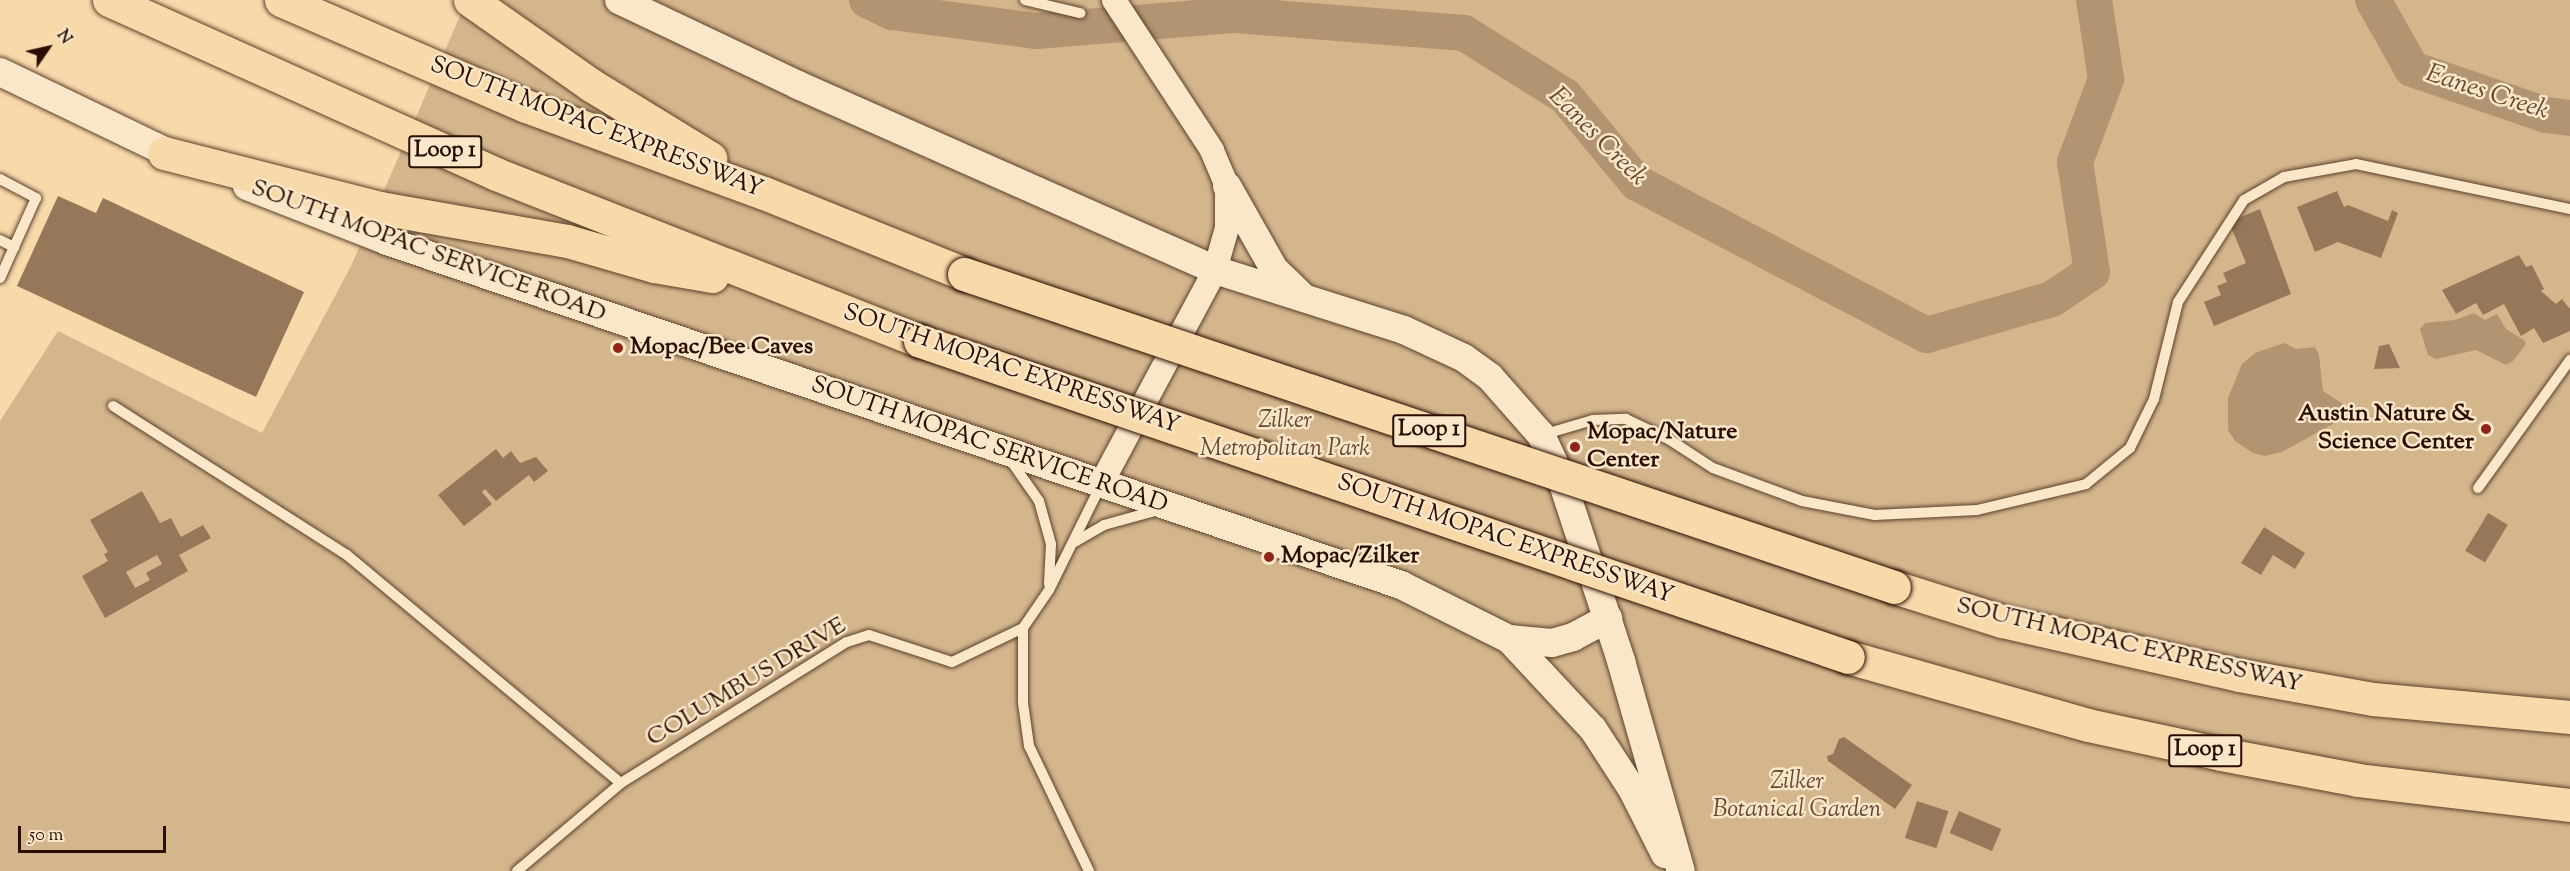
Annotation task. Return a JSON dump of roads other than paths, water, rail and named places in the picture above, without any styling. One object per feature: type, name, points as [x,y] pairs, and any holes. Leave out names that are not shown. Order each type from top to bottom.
[{"type":"highway","name":"SOUTH MOPAC EXPRESSWAY","points":[[109,0],[496,174],[920,341],[1848,657],[2055,717],[2221,754],[2369,782],[2570,805]]},
{"type":"highway","name":"SOUTH MOPAC EXPRESSWAY","points":[[281,0],[526,106],[764,193],[964,274],[1894,587],[2002,621],[2239,675],[2373,699],[2570,717]]},
{"type":"highway","points":[[470,0],[591,85],[764,193]]},
{"type":"highway","points":[[164,153],[380,207],[567,241],[654,266],[786,289]]},
{"type":"main road","points":[[619,0],[798,85],[1215,270],[1404,330],[1464,358],[1514,400],[1541,435],[1561,478],[1608,618],[1680,871]]},
{"type":"main road","name":"SOUTH MOPAC SERVICE ROAD","points":[[0,72],[164,153],[387,241],[1401,585],[1509,639]]},
{"type":"main road","points":[[1227,186],[1274,269],[1305,299]]},
{"type":"main road","points":[[1509,639],[1552,643],[1573,638],[1608,618]]},
{"type":"main road","points":[[1509,639],[1593,729],[1632,789],[1673,871]]},
{"type":"street","points":[[1102,482],[1215,270],[1227,228],[1227,186],[1212,150],[1114,0]]},
{"type":"lane","points":[[1025,0],[1080,14]]},
{"type":"lane","points":[[1541,435],[1593,420],[1626,419],[1670,440],[1713,468],[1802,501],[1875,515],[1977,510],[2086,484],[2130,448],[2154,399],[2178,302],[2244,200],[2284,177],[2356,164],[2570,209]]},
{"type":"lane","points":[[0,179],[36,198],[0,278]]},
{"type":"lane","points":[[0,240],[14,247]]},
{"type":"lane","points":[[2478,488],[2570,360]]},
{"type":"lane","points":[[113,406],[347,555],[621,783]]},
{"type":"lane","points":[[1000,450],[1021,472],[1039,501],[1051,544],[1049,590]]},
{"type":"lane","points":[[1089,871],[1029,746],[1023,703],[1023,628],[1049,590],[1102,482]]},
{"type":"lane","points":[[1072,543],[1137,513],[1175,509]]},
{"type":"lane","name":"COLUMBUS DRIVE","points":[[517,871],[621,783],[848,642],[869,635],[952,662],[1023,628]]},
{"type":"waterway","name":"Eanes Creek","points":[[867,0],[892,12],[1036,31],[1236,15],[1464,33],[1565,96],[1637,183],[1927,335],[2052,299],[2092,272],[2075,162],[2106,79],[2094,0]]},
{"type":"waterway","name":"Eanes Creek","points":[[2373,0],[2412,69],[2546,115],[2570,118]]},
{"type":"place","name":"Mopac/Bee Caves","points":[[618,348]]},
{"type":"place","name":"Austin Nature & Science Center","points":[[2486,429]]},
{"type":"place","name":"Mopac/Nature Center","points":[[1575,447]]},
{"type":"place","name":"Mopac/Zilker","points":[[1269,557]]},
{"type":"park label","name":"Zilker Metropolitan Park","points":[[1285,436]]},
{"type":"park label","name":"Zilker Botanical Garden","points":[[1797,797]]}]
